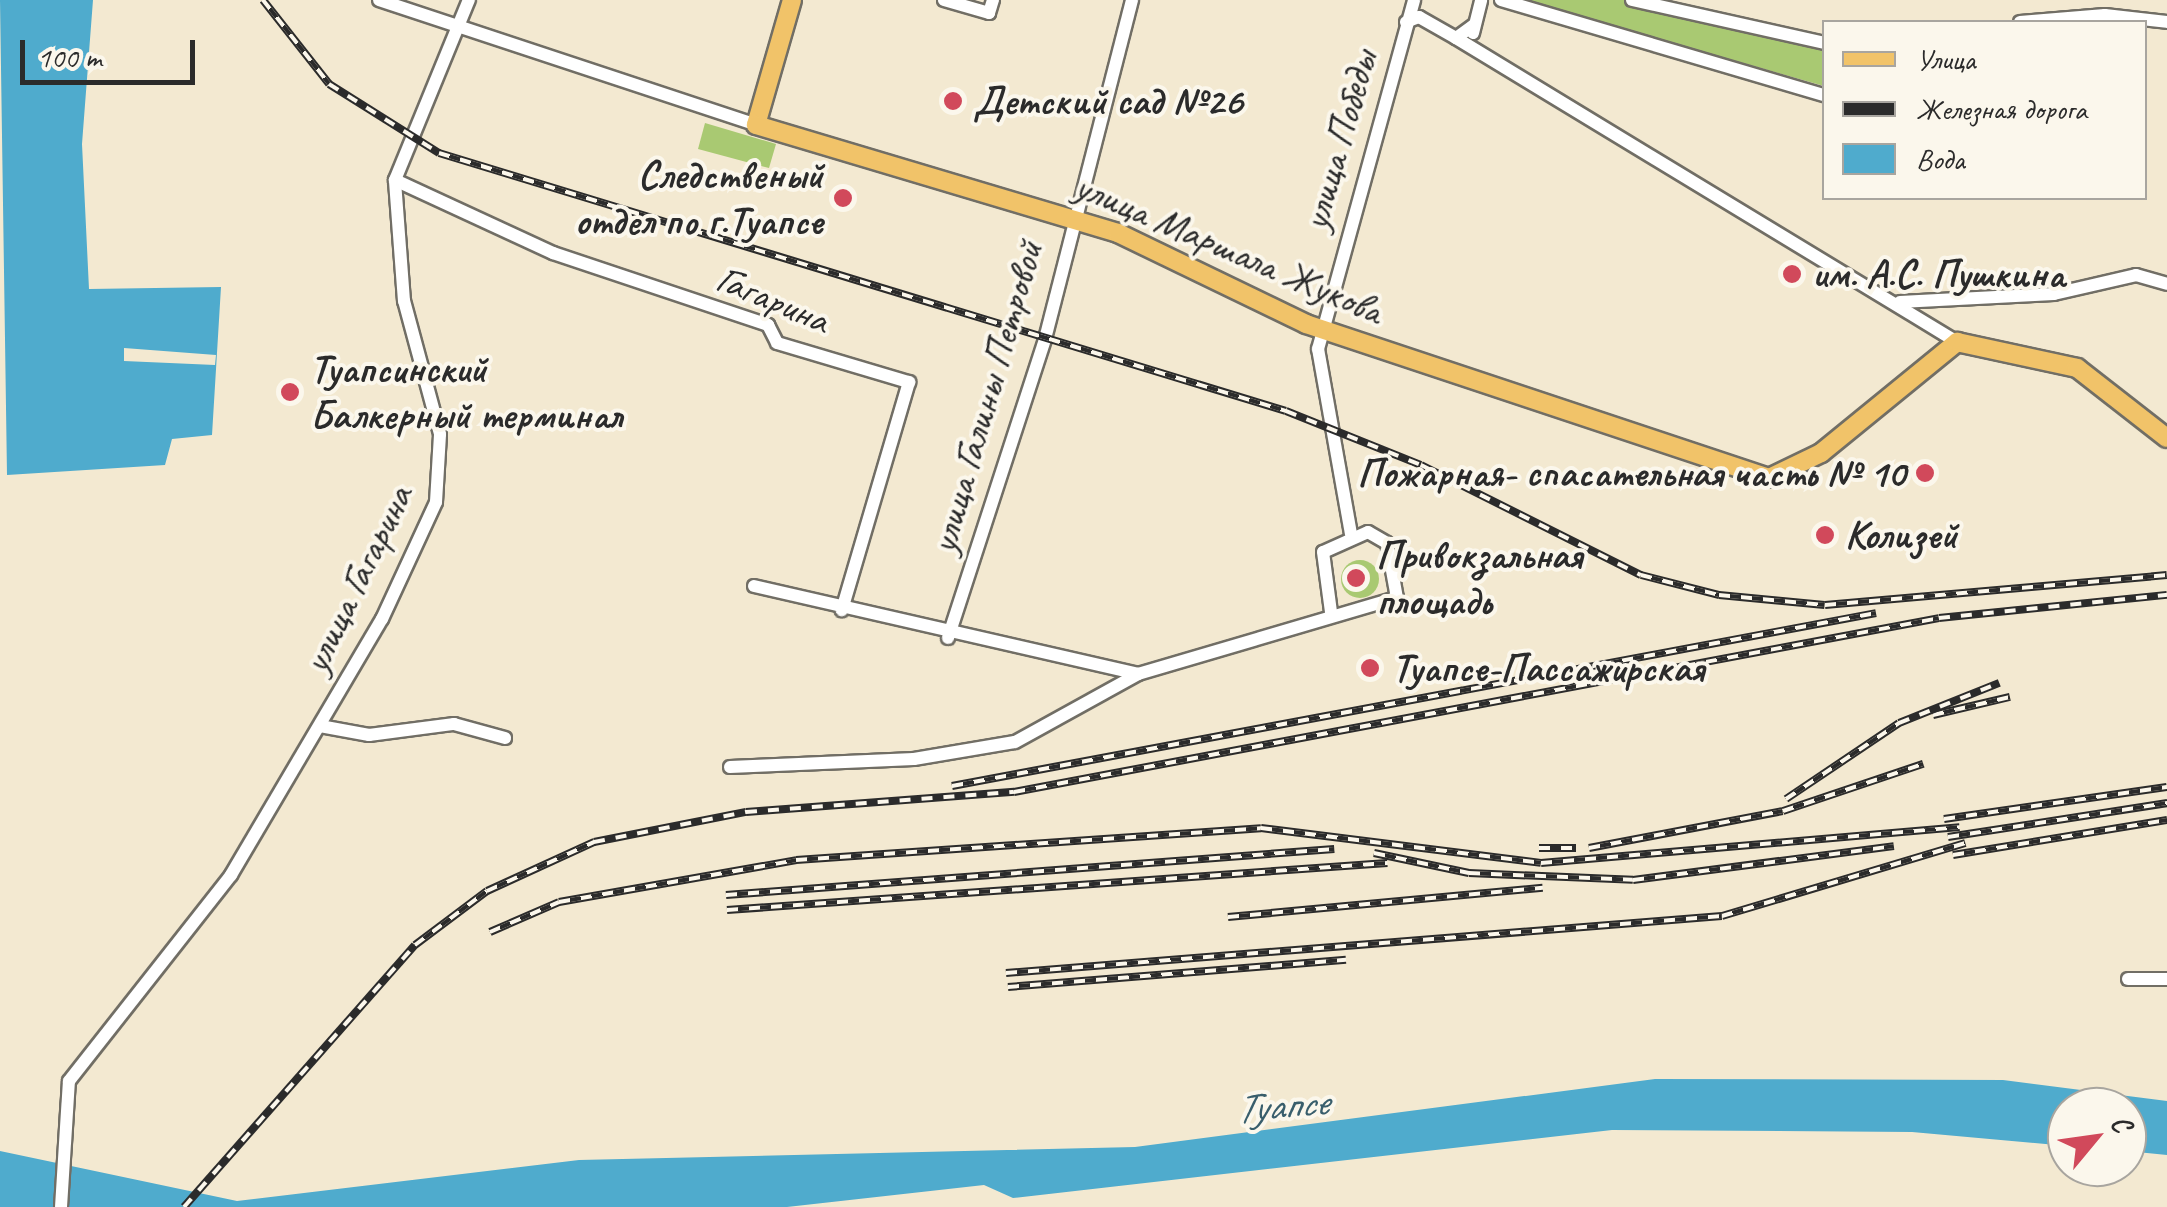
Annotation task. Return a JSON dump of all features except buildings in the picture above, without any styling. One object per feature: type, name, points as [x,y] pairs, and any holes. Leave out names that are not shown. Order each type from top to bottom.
[{"type":"main road","points":[[756,124],[792,0]]},
{"type":"main road","name":"улица Маршала Жукова","points":[[756,124],[1070,217],[1321,329],[1769,478],[1821,454],[1957,342]]},
{"type":"main road","points":[[1957,342],[2076,368],[2167,438]]},
{"type":"street","name":"улица Маршала Жукова","points":[[379,0],[461,26],[529,56],[756,124]]},
{"type":"street","name":"улица Гагарина","points":[[60,1207],[68,1081],[90,1042],[231,875],[382,619],[442,472],[404,301],[394,180],[470,0]]},
{"type":"street","points":[[944,0],[989,13],[993,0]]},
{"type":"street","name":"улица Галины Петровой","points":[[948,638],[1045,339],[1070,217],[1132,0]]},
{"type":"street","points":[[1414,0],[1412,19],[1456,38],[1900,302],[1957,342]]},
{"type":"street","points":[[1479,54],[1474,25],[1481,0]]},
{"type":"street","points":[[1501,0],[1822,94]]},
{"type":"street","points":[[1632,0],[1822,43]]},
{"type":"street","name":"улица Победы","points":[[1351,534],[1321,329],[1412,19]]},
{"type":"street","points":[[2083,19],[2111,20]]},
{"type":"street","points":[[1456,38],[1474,25]]},
{"type":"street","name":"Гагарина","points":[[394,180],[553,253],[768,325],[777,344],[909,382],[842,610]]},
{"type":"street","points":[[1900,302],[2054,294],[2136,275],[2167,284]]},
{"type":"street","points":[[730,768],[914,759],[1015,742],[1138,674],[1330,612],[1397,598],[1387,544],[1351,534],[1324,552],[1330,612]]},
{"type":"street","points":[[754,586],[948,638],[1138,674]]},
{"type":"street","points":[[320,726],[369,735],[454,724],[505,738]]},
{"type":"street","points":[[2128,979],[2167,979]]},
{"type":"green space","points":[[1521,0],[1626,0],[1822,44],[1822,85]]},
{"type":"green space","points":[[705,123],[776,144],[769,168],[698,149]]},
{"type":"green space","points":[[1360,560],[1373,566],[1379,579],[1373,592],[1360,598],[1347,592],[1341,579],[1347,566]]},
{"type":"water","points":[[0,0],[93,0],[82,144],[89,289],[221,287],[212,435],[172,439],[165,465],[7,475]]},
{"type":"water","points":[[1655,1079],[2003,1080],[2058,1087],[2047,1087],[2047,1144],[1912,1132],[1612,1130],[1013,1198],[984,1185],[787,1207],[0,1207],[0,1151],[237,1201],[579,1160],[1135,1147]]},
{"type":"water","points":[[2147,1098],[2167,1101],[2167,1155],[2147,1153]]},
{"type":"pier","points":[[124,348],[216,355],[215,365],[124,361]]},
{"type":"railway","points":[[263,0],[329,84],[439,153],[1286,411],[1421,465],[1641,575],[1719,595],[1825,605],[2167,575]]},
{"type":"railway","points":[[184,1207],[415,945],[487,891],[594,842],[746,812],[1014,792],[1939,618],[2167,595]]},
{"type":"railway","points":[[952,786],[1876,613]]},
{"type":"railway","points":[[1786,799],[1899,723],[1999,683]]},
{"type":"railway","points":[[1933,715],[2010,697]]},
{"type":"railway","points":[[1589,848],[1783,811],[1923,764]]},
{"type":"railway","points":[[1944,819],[2167,787]]},
{"type":"railway","points":[[1948,837],[2167,803]]},
{"type":"railway","points":[[1953,855],[2167,820]]},
{"type":"railway","points":[[490,932],[559,902],[796,860],[1261,828],[1541,863],[1959,827]]},
{"type":"railway","points":[[1006,973],[1722,916],[1965,843]]},
{"type":"railway","points":[[1374,853],[1469,873],[1633,880],[1894,846]]},
{"type":"railway","points":[[1539,848],[1576,848]]},
{"type":"railway","points":[[726,895],[1334,849]]},
{"type":"railway","points":[[727,910],[1387,863]]},
{"type":"railway","points":[[1228,917],[1543,888]]},
{"type":"railway","points":[[1008,987],[1346,960]]},
{"type":"place","name":"Детский сад №26","points":[[953,101]]},
{"type":"place","name":"Следственый отдел по г.Туапсе","points":[[843,198]]},
{"type":"place","name":"им. А.С. Пушкина","points":[[1792,274]]},
{"type":"place","name":"Туапсинский Балкерный терминал","points":[[290,392]]},
{"type":"place","name":"Пожарная- спасательная часть № 10","points":[[1925,473]]},
{"type":"place","name":"Колизей","points":[[1825,535]]},
{"type":"place","name":"Привокзальная площадь","points":[[1356,578]]},
{"type":"place","name":"Туапсе-Пассажирская","points":[[1370,668]]},
{"type":"water label","name":"Туапсе","points":[[1281,1106]]}]
